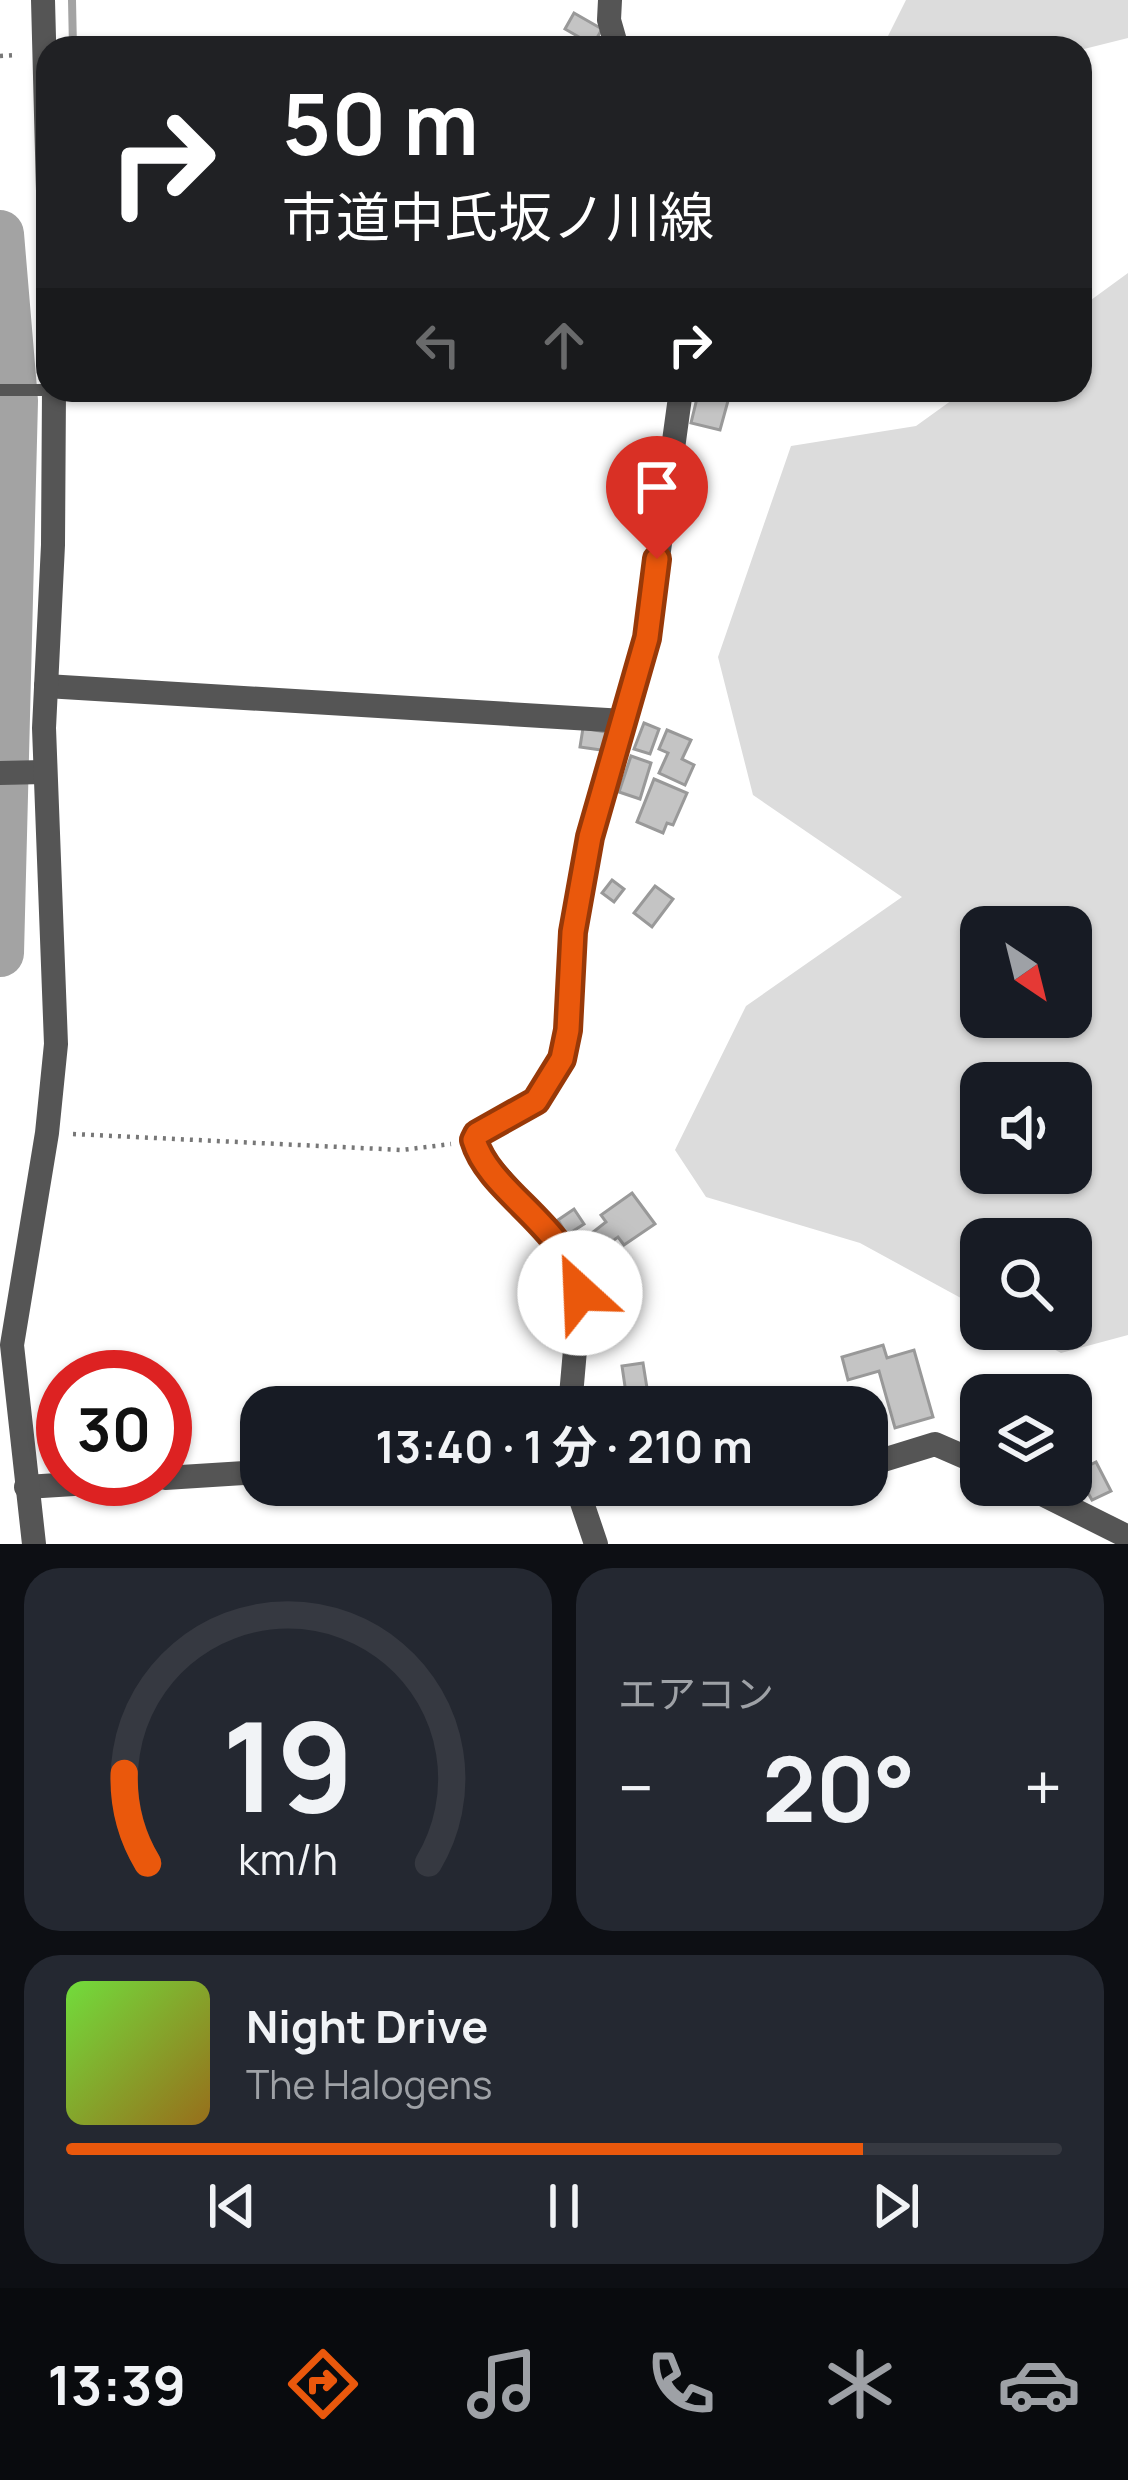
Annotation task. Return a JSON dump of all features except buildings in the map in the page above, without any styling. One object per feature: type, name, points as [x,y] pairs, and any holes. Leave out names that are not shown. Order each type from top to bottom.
[{"type":"street","points":[[43,0],[44,36]]},
{"type":"street","points":[[610,0],[614,36]]},
{"type":"street","points":[[34,1544],[11,1345],[47,1133],[57,1000],[38,773],[55,489],[49,402]]},
{"type":"street","points":[[572,1386],[580,1293],[574,1268],[474,1140],[536,1101],[562,1059],[573,932],[586,856],[647,638],[679,402]]},
{"type":"street","points":[[46,686],[624,721]]},
{"type":"street","points":[[0,773],[38,773]]},
{"type":"street","points":[[888,1459],[935,1444],[960,1454]]},
{"type":"street","points":[[192,1476],[240,1473]]},
{"type":"street","points":[[26,1487],[36,1486]]},
{"type":"street","points":[[583,1506],[596,1544]]},
{"type":"street","points":[[1066,1506],[1128,1537]]},
{"type":"lane","points":[[0,390],[36,391]]},
{"type":"path","points":[[0,56],[29,55]]},
{"type":"path","points":[[47,1133],[402,1150],[474,1140]]},
{"type":"shaded area","points":[[906,0],[1128,0],[1128,38],[1092,47],[1092,36],[888,36]]},
{"type":"shaded area","points":[[1128,273],[1128,1335],[1092,1345],[1092,1218],[960,1218],[960,1298],[860,1243],[706,1197],[675,1150],[746,1006],[902,897],[753,795],[718,657],[791,446],[916,426],[949,402],[1092,402],[1092,299]]},
{"type":"waterway","points":[[72,0],[73,36]]},
{"type":"waterway","points":[[0,234],[14,401],[0,953]]},
{"type":"route","points":[[580,1293],[568,1256],[489,1165],[474,1140],[536,1101],[562,1059],[573,932],[590,837],[647,638],[657,559]]}]
